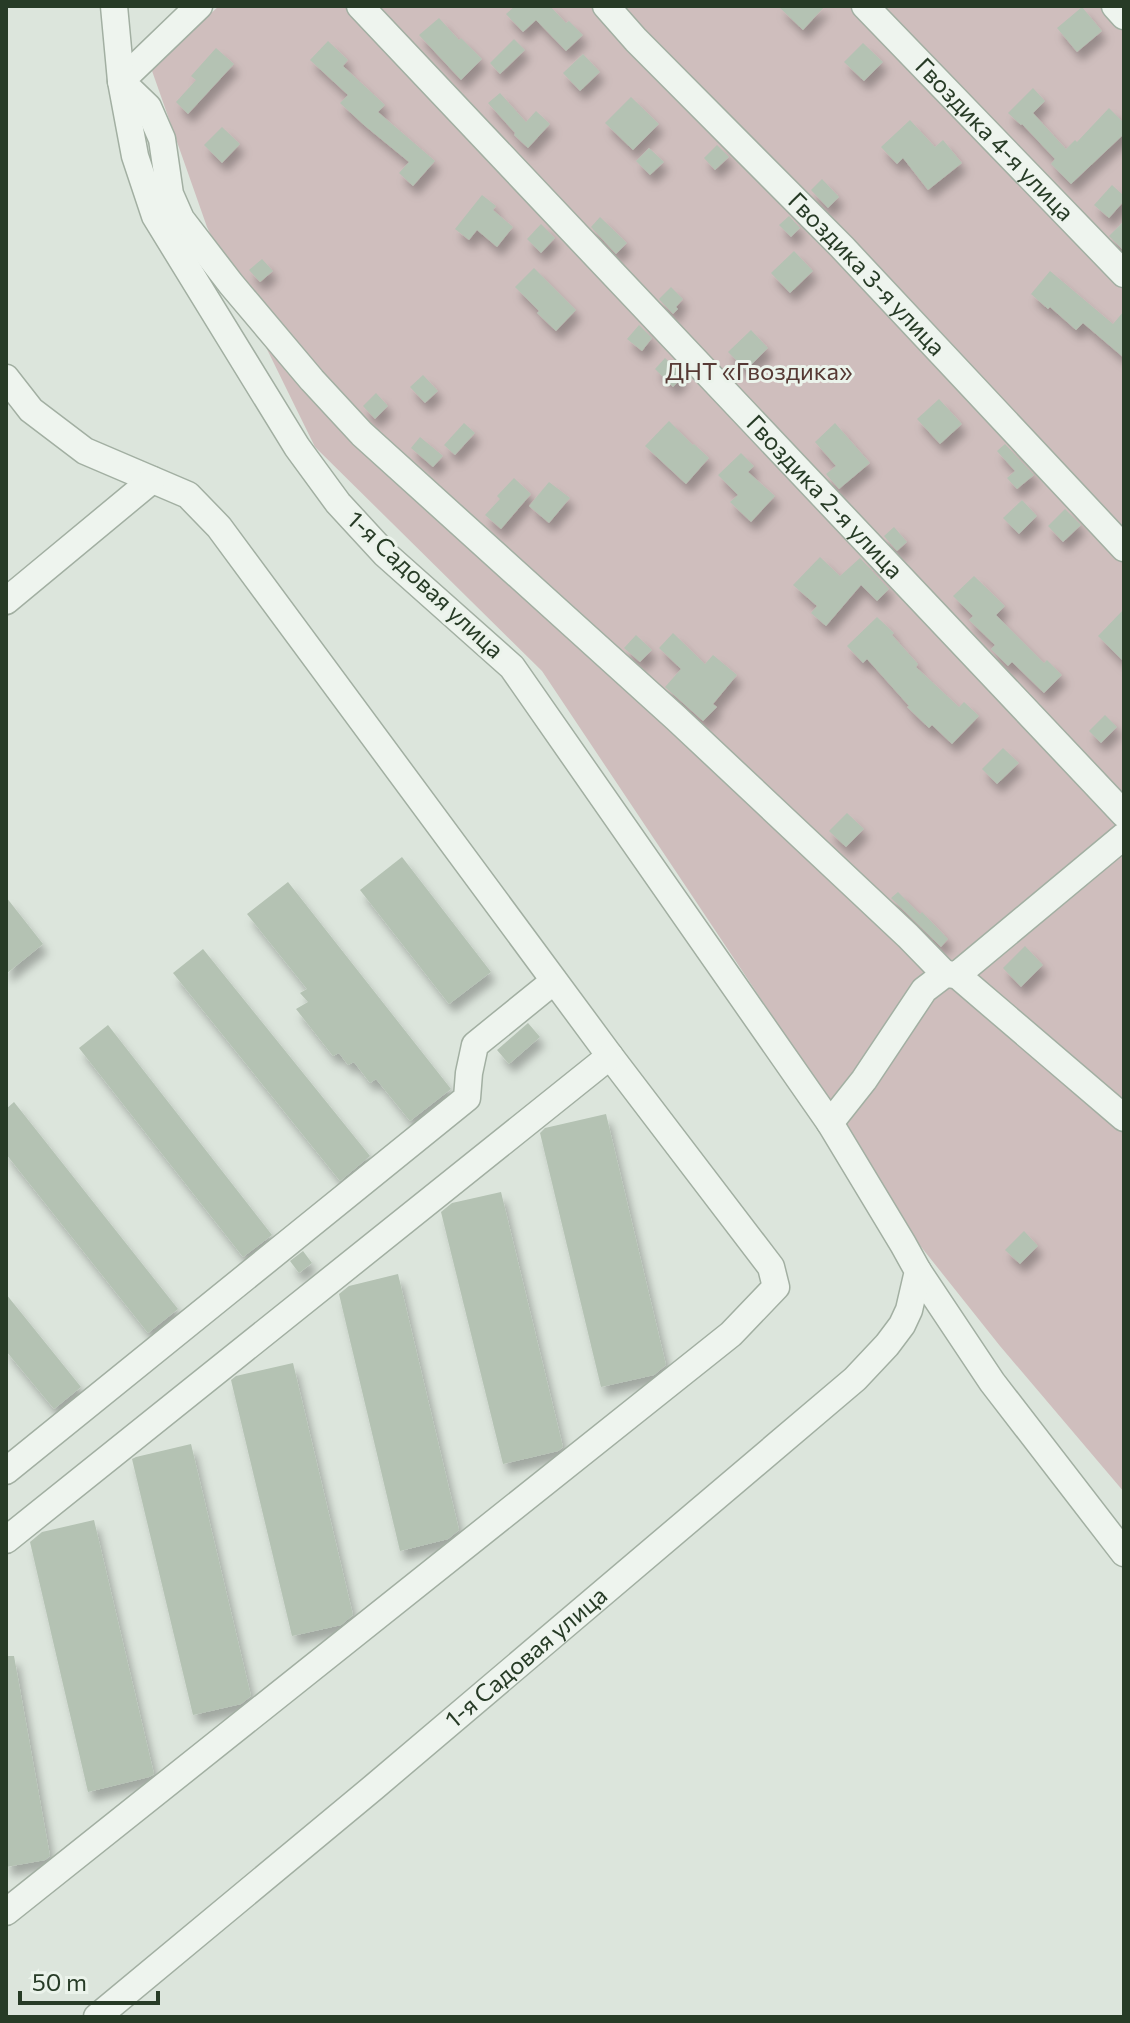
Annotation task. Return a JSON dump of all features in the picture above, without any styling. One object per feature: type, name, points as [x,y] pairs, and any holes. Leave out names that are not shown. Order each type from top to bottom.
[{"type":"street","name":"1-я Садовая улица","points":[[114,6],[121,81],[135,156],[155,216],[297,447],[338,503],[385,554],[512,667],[830,1123],[918,1271],[992,1382],[1124,1553]]},
{"type":"street","points":[[199,6],[121,81],[148,107],[162,139],[170,194],[181,219],[231,284],[362,434],[676,718],[951,974],[1124,1118]]},
{"type":"street","name":"Гвоздика 2-я улица","points":[[360,6],[1124,814]]},
{"type":"street","name":"Гвоздика 3-я улица","points":[[606,6],[842,247],[1124,548]]},
{"type":"street","name":"Гвоздика 4-я улица","points":[[865,6],[1124,274]]},
{"type":"street","points":[[1115,6],[1124,16]]},
{"type":"street","points":[[6,378],[31,410],[85,451],[188,495],[219,527],[554,981],[771,1267],[776,1287],[731,1334],[6,1912]]},
{"type":"street","points":[[6,601],[152,480]]},
{"type":"street","points":[[830,1123],[864,1080],[924,990],[951,974],[1124,836]]},
{"type":"street","points":[[6,1471],[467,1098],[475,1045],[554,981]]},
{"type":"street","points":[[6,1540],[610,1056]]},
{"type":"street","name":"1-я Садовая улица","points":[[97,2017],[374,1787],[855,1379],[902,1325],[909,1310],[918,1271]]},
{"type":"green space","name":"ДНТ «Гвоздика»","points":[[219,6],[1124,6],[1124,1492],[1000,1346],[918,1243],[829,1101],[542,671],[315,447],[207,227],[151,68]]},
{"type":"building","points":[[515,6],[550,6],[583,35],[566,51],[536,20],[523,32],[506,14]]},
{"type":"building","points":[[778,6],[825,6],[803,30]]},
{"type":"building","points":[[1082,7],[1102,31],[1077,52],[1057,28]]},
{"type":"building","points":[[439,18],[482,59],[461,80],[419,35]]},
{"type":"building","points":[[514,39],[525,50],[500,74],[490,63]]},
{"type":"building","points":[[328,41],[348,60],[343,66],[385,105],[378,112],[435,161],[413,186],[399,173],[409,162],[340,103],[348,95],[310,60]]},
{"type":"building","points":[[863,43],[883,62],[864,81],[844,62]]},
{"type":"building","points":[[216,48],[234,64],[188,114],[176,102],[196,80],[191,76]]},
{"type":"building","points":[[583,54],[600,72],[580,91],[563,73]]},
{"type":"building","points":[[1033,88],[1045,101],[1033,113],[1066,149],[1075,140],[1077,142],[1109,108],[1124,123],[1124,134],[1071,184],[1051,164],[1055,159],[1008,113]]},
{"type":"building","points":[[500,93],[526,122],[536,111],[550,124],[528,148],[488,103]]},
{"type":"building","points":[[631,97],[659,124],[633,150],[605,123]]},
{"type":"building","points":[[910,120],[935,147],[943,140],[962,163],[928,190],[903,158],[897,164],[881,147]]},
{"type":"building","points":[[222,127],[240,144],[222,163],[204,145]]},
{"type":"building","points":[[717,145],[729,157],[715,170],[704,158]]},
{"type":"building","points":[[649,148],[664,162],[650,175],[636,161]]},
{"type":"building","points":[[822,179],[839,197],[828,208],[811,190]]},
{"type":"building","points":[[1112,185],[1124,196],[1124,201],[1109,218],[1094,205]]},
{"type":"building","points":[[482,195],[496,206],[493,210],[513,227],[497,247],[477,230],[469,240],[455,229]]},
{"type":"building","points":[[789,216],[800,228],[791,237],[779,225]]},
{"type":"building","points":[[600,217],[627,243],[616,254],[591,227]]},
{"type":"building","points":[[1124,221],[1124,251],[1109,236]]},
{"type":"building","points":[[541,224],[555,238],[541,253],[527,239]]},
{"type":"building","points":[[794,251],[813,271],[790,293],[771,273]]},
{"type":"building","points":[[262,259],[273,271],[260,282],[249,270]]},
{"type":"building","points":[[534,268],[576,310],[556,331],[515,287]]},
{"type":"building","points":[[1050,271],[1113,324],[1124,311],[1124,358],[1083,323],[1076,330],[1031,294]]},
{"type":"building","points":[[671,287],[683,299],[673,314],[659,299]]},
{"type":"building","points":[[639,325],[652,338],[642,351],[627,339]]},
{"type":"building","points":[[751,330],[768,348],[746,370],[728,352]]},
{"type":"building","points":[[665,358],[684,376],[673,387],[655,369]]},
{"type":"building","points":[[423,375],[438,391],[425,403],[410,387]]},
{"type":"building","points":[[376,393],[388,406],[375,419],[363,406]]},
{"type":"building","points":[[939,399],[962,424],[940,444],[917,419]]},
{"type":"building","points":[[669,421],[709,458],[686,484],[645,446]]},
{"type":"building","points":[[464,423],[475,433],[455,455],[444,445]]},
{"type":"building","points":[[835,423],[870,463],[839,489],[826,474],[836,466],[815,442]]},
{"type":"building","points":[[420,437],[443,456],[433,467],[411,448]]},
{"type":"building","points":[[1005,444],[1034,475],[1017,489],[1007,478],[1015,471],[997,451]]},
{"type":"building","points":[[741,453],[754,466],[748,472],[775,496],[751,522],[730,502],[738,495],[718,475]]},
{"type":"building","points":[[514,478],[531,494],[501,529],[485,515]]},
{"type":"building","points":[[549,482],[570,498],[549,523],[529,506]]},
{"type":"building","points":[[1022,500],[1037,516],[1019,534],[1003,518]]},
{"type":"building","points":[[1065,509],[1081,525],[1063,542],[1048,526]]},
{"type":"building","points":[[894,527],[907,542],[897,551],[884,536]]},
{"type":"building","points":[[820,557],[840,576],[860,558],[889,589],[877,601],[861,585],[826,626],[811,613],[817,606],[793,585]]},
{"type":"building","points":[[974,576],[1005,606],[996,615],[1044,663],[1047,660],[1062,675],[1044,693],[1012,662],[1008,666],[991,649],[995,645],[969,620],[973,616],[953,596]]},
{"type":"building","points":[[1124,609],[1124,662],[1098,636]]},
{"type":"building","points":[[877,617],[894,633],[892,635],[918,664],[916,667],[959,707],[964,702],[979,716],[952,744],[907,707],[867,659],[863,663],[847,646]]},
{"type":"building","points":[[673,633],[705,664],[713,655],[737,675],[713,704],[717,707],[703,721],[665,687],[681,669],[659,648]]},
{"type":"building","points":[[636,635],[652,650],[640,662],[624,648]]},
{"type":"building","points":[[1105,715],[1117,727],[1101,743],[1089,731]]},
{"type":"building","points":[[1003,748],[1019,763],[997,784],[982,769]]},
{"type":"building","points":[[847,813],[864,829],[846,847],[829,831]]},
{"type":"building","points":[[402,857],[491,972],[449,1004],[360,890]]},
{"type":"building","points":[[288,882],[451,1089],[410,1121],[376,1079],[370,1083],[354,1062],[348,1065],[339,1053],[333,1056],[296,1009],[308,1002],[300,993],[307,989],[247,914]]},
{"type":"building","points":[[898,892],[948,939],[941,947],[891,898]]},
{"type":"building","points":[[6,897],[43,944],[6,974]]},
{"type":"building","points":[[1025,946],[1043,965],[1021,987],[1003,968]]},
{"type":"building","points":[[203,949],[370,1156],[340,1181],[173,973]]},
{"type":"building","points":[[528,1023],[540,1037],[509,1064],[497,1050]]},
{"type":"building","points":[[108,1025],[272,1235],[243,1257],[79,1048]]},
{"type":"building","points":[[14,1102],[178,1309],[148,1333],[6,1154],[6,1109]]},
{"type":"building","points":[[606,1114],[666,1365],[654,1375],[601,1387],[540,1133],[545,1128]]},
{"type":"building","points":[[501,1192],[563,1447],[558,1451],[503,1464],[441,1212],[452,1203]]},
{"type":"building","points":[[1024,1231],[1038,1246],[1020,1264],[1005,1250]]},
{"type":"building","points":[[303,1251],[312,1263],[299,1273],[290,1261]]},
{"type":"building","points":[[398,1274],[459,1530],[448,1539],[400,1551],[339,1294],[349,1286]]},
{"type":"building","points":[[6,1294],[81,1387],[54,1409],[6,1351]]},
{"type":"building","points":[[293,1363],[353,1615],[341,1625],[292,1636],[231,1380],[236,1376]]},
{"type":"building","points":[[191,1444],[251,1696],[241,1704],[193,1715],[132,1459]]},
{"type":"building","points":[[94,1520],[154,1774],[88,1792],[30,1542],[42,1532]]},
{"type":"building","points":[[6,1656],[14,1656],[50,1856],[45,1860],[6,1867]]}]
